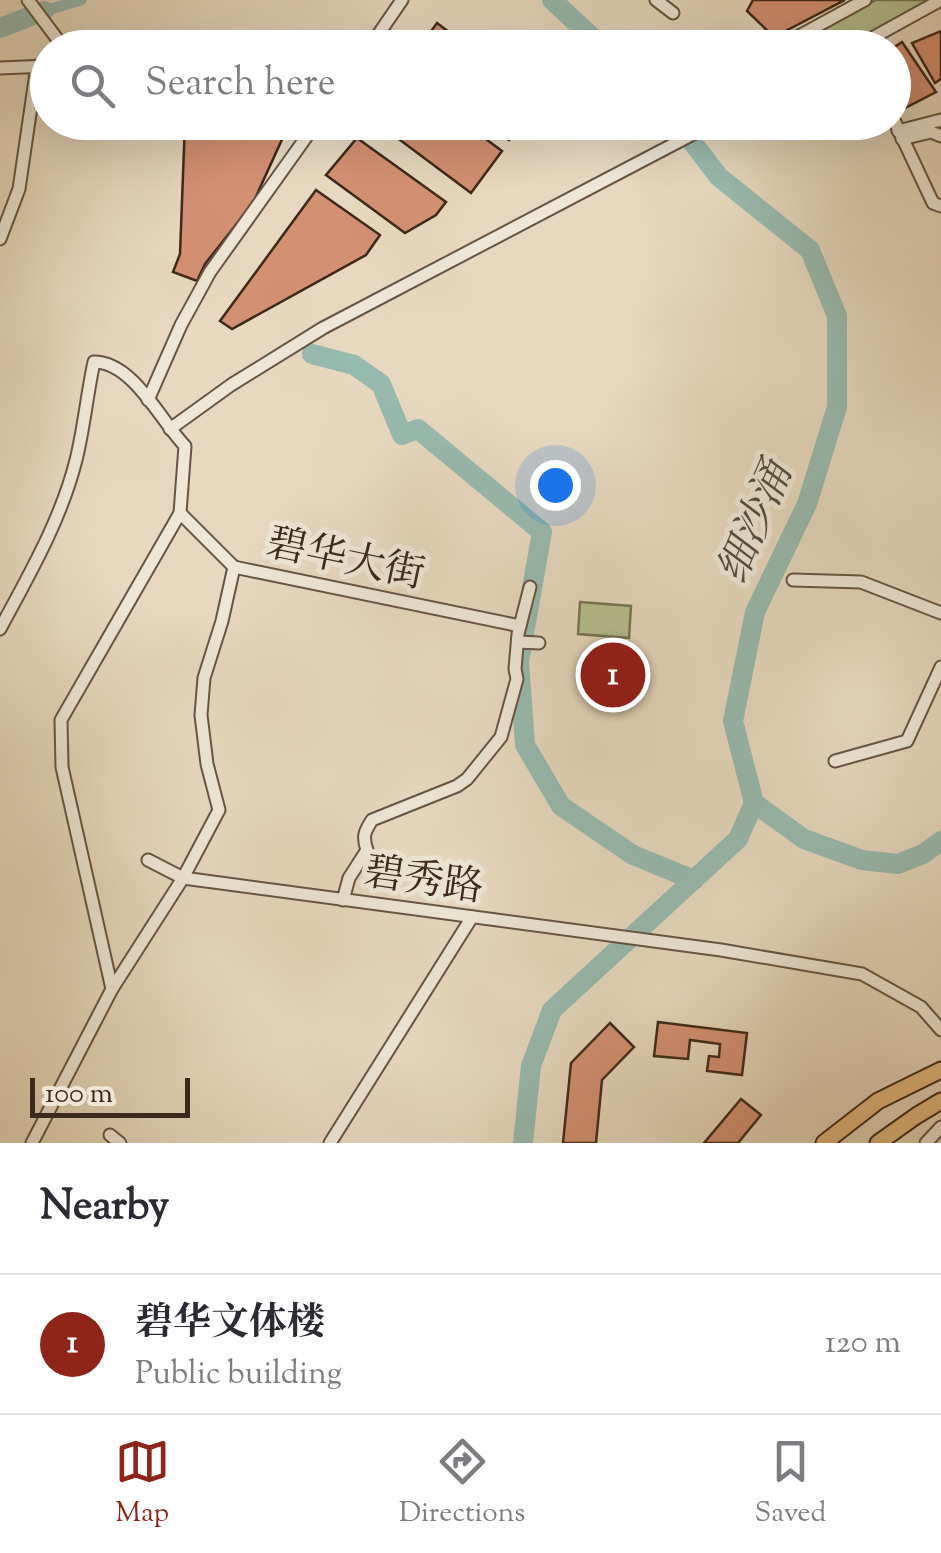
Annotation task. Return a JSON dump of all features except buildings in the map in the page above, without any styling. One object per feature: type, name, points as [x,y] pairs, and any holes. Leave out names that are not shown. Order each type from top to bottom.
[{"type":"main road","points":[[824,1143],[878,1101],[941,1070]]},
{"type":"main road","points":[[878,1143],[941,1101]]},
{"type":"street","points":[[28,0],[50,30]]},
{"type":"street","points":[[381,30],[402,0]]},
{"type":"street","points":[[656,0],[673,14]]},
{"type":"street","points":[[810,30],[865,0]]},
{"type":"street","points":[[888,30],[941,0]]},
{"type":"street","points":[[0,68],[30,67]]},
{"type":"street","points":[[911,127],[941,120]]},
{"type":"street","points":[[0,239],[19,189],[30,130]]},
{"type":"street","points":[[911,131],[941,136]]},
{"type":"street","points":[[148,400],[210,272],[303,140]]},
{"type":"street","points":[[170,429],[231,385],[323,328],[684,140]]},
{"type":"street","points":[[903,140],[933,203],[941,206]]},
{"type":"street","points":[[0,629],[63,499],[76,460],[94,362],[106,362],[130,376],[185,446],[180,514],[61,720],[62,767],[112,990]]},
{"type":"street","name":"碧华大街","points":[[180,514],[234,567],[520,626]]},
{"type":"street","points":[[32,1143],[112,990],[219,810],[206,764],[201,715],[204,678],[234,567]]},
{"type":"street","points":[[794,580],[861,582],[941,613]]},
{"type":"street","points":[[343,900],[348,878],[366,850],[363,839],[372,820],[457,786],[501,737],[516,679],[520,626],[530,587]]},
{"type":"street","points":[[518,642],[539,643]]},
{"type":"street","points":[[835,761],[907,740],[941,667]]},
{"type":"street","points":[[148,860],[182,878]]},
{"type":"street","name":"碧秀路","points":[[182,878],[862,974],[921,1007],[941,1030]]},
{"type":"street","points":[[330,1143],[472,917]]},
{"type":"street","points":[[926,1143],[941,1126]]},
{"type":"green space","points":[[876,0],[935,0],[880,30],[819,30]]},
{"type":"green space","points":[[580,602],[631,606],[629,638],[578,634]]},
{"type":"waterway","points":[[44,11],[81,0]]},
{"type":"waterway","name":"细沙涌","points":[[552,0],[584,30]]},
{"type":"waterway","points":[[0,28],[44,11]]},
{"type":"waterway","name":"细沙涌","points":[[691,140],[719,177],[810,250],[837,316],[837,407],[807,504],[755,612],[733,721],[754,803],[804,839],[862,860],[898,864],[941,841]]},
{"type":"waterway","points":[[312,354],[354,365],[381,384],[402,435],[418,429],[542,532],[519,662],[525,745],[561,806],[633,855],[694,880]]},
{"type":"waterway","points":[[523,1143],[531,1066],[552,1010],[738,839],[754,803]]},
{"type":"place","name":"碧华文体楼","points":[[613,675]]}]
